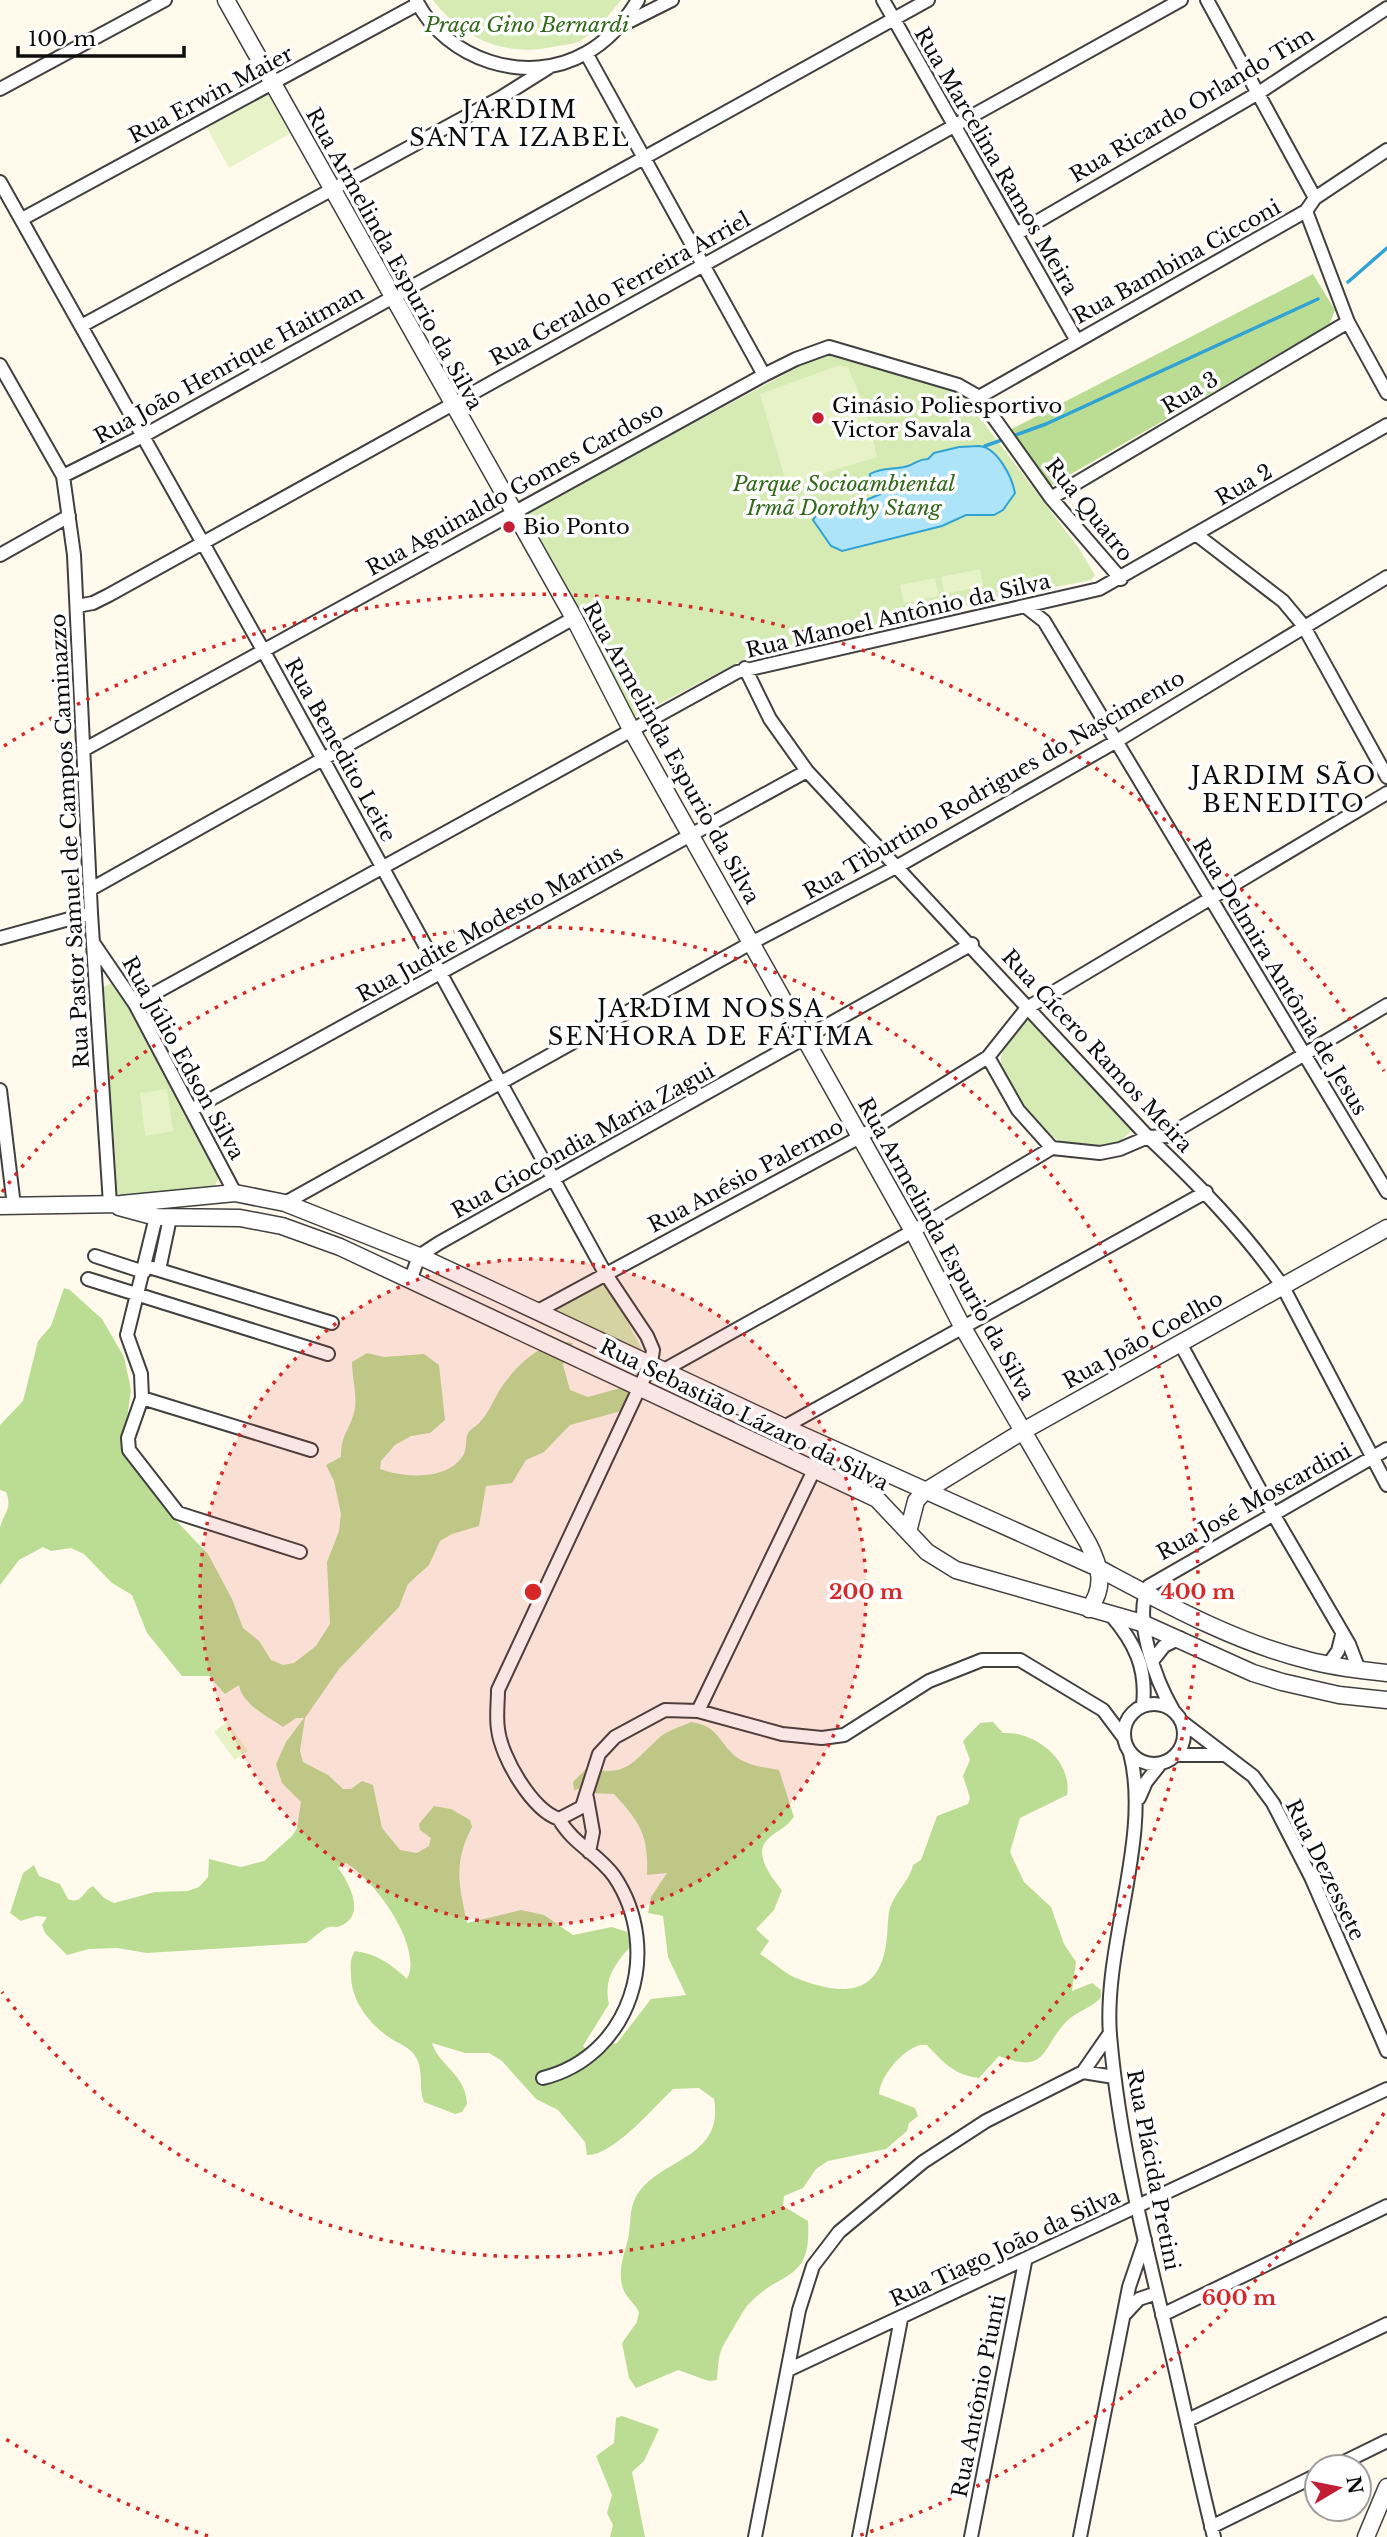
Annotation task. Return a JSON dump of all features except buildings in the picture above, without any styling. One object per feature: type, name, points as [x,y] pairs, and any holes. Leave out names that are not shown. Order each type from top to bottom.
[{"type":"street","points":[[0,89],[165,0]]},
{"type":"street","name":"Rua Armelinda Espurio da Silva","points":[[226,0],[452,406],[574,618],[632,731],[860,1137],[962,1326],[1079,1527],[1098,1568]]},
{"type":"street","points":[[620,26],[638,0]]},
{"type":"street","points":[[83,325],[500,98],[551,66],[586,53],[620,26],[672,0]]},
{"type":"street","name":"Rua Marcelina Ramos Meira","points":[[883,0],[1077,341]]},
{"type":"street","name":"Rua João Henrique Haitman","points":[[63,477],[143,436],[928,0]]},
{"type":"street","name":"Rua Geraldo Ferreira Arriel","points":[[77,606],[93,603],[204,543],[1181,0]]},
{"type":"street","points":[[1207,0],[1260,92],[1315,198]]},
{"type":"street","points":[[417,2],[437,29],[461,49],[489,62],[520,68],[551,66]]},
{"type":"street","name":"Rua Erwin Maier","points":[[22,219],[273,85],[417,2]]},
{"type":"street","name":"Rua Ricardo Orlando Tim","points":[[1016,234],[1260,92],[1387,8]]},
{"type":"street","points":[[586,53],[764,375]]},
{"type":"street","name":"Rua Bambina Cicconi","points":[[979,397],[1306,211],[1315,198],[1387,150]]},
{"type":"street","name":"Rua Benedito Leite","points":[[0,182],[264,650],[605,1273],[647,1336],[653,1350],[653,1364]]},
{"type":"street","points":[[1306,211],[1348,322],[1387,393]]},
{"type":"street","name":"Rua 3","points":[[1051,498],[1348,322]]},
{"type":"street","name":"Rua Aguinaldo Gomes Cardoso","points":[[85,749],[796,359],[829,347],[958,386],[979,397]]},
{"type":"street","points":[[0,365],[63,477]]},
{"type":"street","name":"Rua Quatro","points":[[979,397],[1051,498],[1121,579]]},
{"type":"street","name":"Rua 2","points":[[1121,579],[1387,425]]},
{"type":"street","name":"Rua Pastor Samuel de Campos Caminazzo","points":[[63,477],[77,606],[91,914],[115,1204]]},
{"type":"street","points":[[0,555],[69,516]]},
{"type":"street","points":[[1197,535],[1283,601],[1303,625],[1387,776]]},
{"type":"street","name":"Rua Tiburtino Rodrigues do Nascimento","points":[[285,1203],[751,943],[898,866],[1115,742],[1303,625],[1387,577]]},
{"type":"street","name":"Rua Manoel Antônio da Silva","points":[[135,1004],[744,668],[1026,607],[1089,592],[1121,579]]},
{"type":"street","name":"Rua Delmira Antônia de Jesus","points":[[1026,607],[1044,621],[1387,1192]]},
{"type":"street","points":[[91,889],[574,618]]},
{"type":"street","name":"Rua Cícero Ramos Meira","points":[[744,668],[781,737],[807,771],[972,944],[1027,1008],[1148,1137],[1206,1192],[1283,1287],[1387,1485]]},
{"type":"street","name":"Rua Judite Modesto Martins","points":[[191,1110],[807,771]]},
{"type":"street","points":[[1027,1008],[1387,793]]},
{"type":"street","points":[[0,938],[91,914]]},
{"type":"street","name":"Rua Júlio Edson Silva","points":[[94,944],[135,1004],[235,1193]]},
{"type":"street","name":"Rua Giocondia Maria Zagui","points":[[419,1256],[552,1178],[972,944]]},
{"type":"street","points":[[543,2078],[578,2064],[615,2029],[635,1990],[639,1954],[632,1914],[614,1875],[568,1835],[559,1819],[549,1816],[534,1802],[504,1749],[498,1730],[498,1690],[636,1386],[653,1364],[912,1231],[1052,1148],[1100,1153],[1120,1149],[1148,1137],[1167,1136],[1387,1005]]},
{"type":"street","name":"Rua Anésio Palermo","points":[[536,1312],[860,1137],[988,1057],[1027,1008]]},
{"type":"street","points":[[988,1057],[1018,1110],[1052,1148]]},
{"type":"street","points":[[0,1090],[7,1206]]},
{"type":"street","points":[[783,1427],[1206,1192]]},
{"type":"street","name":"Rua Sebastião Lázaro da Silva","points":[[7,1206],[115,1204],[235,1193],[285,1203],[419,1256],[923,1492],[1098,1568],[1145,1593],[1259,1644],[1328,1665],[1387,1673]]},
{"type":"street","name":"Rua Sebastião Lázaro da Silva","points":[[115,1204],[163,1217],[240,1218],[282,1226],[354,1253],[877,1499],[927,1552],[956,1570],[1142,1623],[1254,1673],[1282,1682],[1339,1695],[1387,1700]]},
{"type":"street","points":[[163,1217],[144,1269],[127,1335],[141,1374],[142,1398],[128,1438],[129,1450],[178,1513],[300,1552]]},
{"type":"street","points":[[159,1270],[163,1217]]},
{"type":"street","name":"Rua João Coelho","points":[[923,1492],[1023,1431],[1387,1228]]},
{"type":"street","points":[[95,1256],[144,1269],[159,1270],[332,1323]]},
{"type":"street","points":[[410,1280],[419,1256]]},
{"type":"street","points":[[88,1279],[328,1354]]},
{"type":"street","points":[[1180,1343],[1272,1512],[1349,1644],[1360,1670]]},
{"type":"street","points":[[142,1398],[311,1450]]},
{"type":"street","name":"Rua José Moscardini","points":[[1145,1593],[1155,1580],[1387,1449]]},
{"type":"street","points":[[698,1712],[814,1470]]},
{"type":"street","points":[[908,1532],[916,1501],[923,1492]]},
{"type":"street","points":[[1064,1553],[1073,1545],[1079,1527]]},
{"type":"street","points":[[1089,1609],[1100,1590],[1098,1568]]},
{"type":"street","points":[[1145,1593],[1142,1623],[1164,1696],[1177,1716],[1183,1739],[1175,1755]]},
{"type":"street","points":[[1111,1615],[1127,1634],[1142,1665],[1139,1707],[1126,1722],[1124,1738]]},
{"type":"street","points":[[1328,1665],[1338,1651],[1342,1635]]},
{"type":"street","points":[[1153,1660],[1164,1646],[1180,1638]]},
{"type":"street","points":[[559,1819],[582,1807],[599,1754],[615,1737],[665,1710],[698,1712],[782,1734],[822,1738],[844,1735],[929,1681],[955,1669],[1000,1658],[1020,1660],[1104,1710],[1124,1738],[1130,1752],[1144,1762],[1161,1763],[1175,1755],[1198,1752],[1228,1756]]},
{"type":"street","points":[[1104,1710],[1158,1704],[1177,1716]]},
{"type":"street","name":"Rua Dezessete","points":[[1177,1716],[1253,1776],[1296,1844],[1387,2051]]},
{"type":"street","name":"Rua Plácida Pretini","points":[[1130,1752],[1137,1805]]},
{"type":"street","name":"Rua Plácida Pretini","points":[[1161,1763],[1146,1782],[1137,1805],[1111,1978],[1110,2033],[1114,2077],[1138,2207],[1212,2532]]},
{"type":"street","points":[[587,1798],[593,1832],[589,1852]]},
{"type":"street","points":[[755,2537],[790,2369],[799,2310],[813,2266],[839,2232],[923,2162],[959,2137],[1083,2072],[1110,2033]]},
{"type":"street","points":[[1083,2072],[1114,2077]]},
{"type":"street","name":"Rua Tiago João da Silva","points":[[790,2369],[1025,2262],[1387,2089]]},
{"type":"street","points":[[1163,2315],[1387,2206]]},
{"type":"street","points":[[1080,2537],[1136,2260],[1145,2240]]},
{"type":"street","name":"Rua Antônio Piunti","points":[[974,2537],[1025,2262]]},
{"type":"street","points":[[1125,2314],[1139,2299],[1157,2293]]},
{"type":"street","points":[[859,2537],[901,2319]]},
{"type":"street","points":[[1188,2420],[1387,2324]]},
{"type":"street","points":[[1363,2453],[1387,2441]]},
{"type":"street","points":[[1212,2532],[1303,2483]]},
{"type":"street","points":[[1366,2537],[1387,2487]]},
{"type":"green space","name":"Praça Gino Bernardi","points":[[433,0],[621,0],[599,26],[580,41],[521,50],[504,47],[472,35],[458,26]]},
{"type":"green space","points":[[270,93],[291,133],[229,168],[207,128]]},
{"type":"green space","points":[[1313,274],[1335,310],[1329,325],[1045,489],[1004,433]]},
{"type":"green space","name":"Parque Socioambiental Irmã Dorothy Stang","points":[[832,349],[951,389],[965,398],[1078,547],[1095,575],[1091,580],[1004,597],[743,660],[634,717],[524,514]]},
{"type":"green space","name":"Ginásio Poliesportivo Victor Savala","points":[[840,365],[848,368],[865,407],[877,457],[799,481],[786,482],[760,394]]},
{"type":"green space","points":[[980,569],[983,586],[945,594],[941,577]]},
{"type":"green space","points":[[935,578],[939,596],[904,603],[900,585]]},
{"type":"green space","points":[[112,983],[117,985],[218,1172],[219,1178],[214,1187],[120,1197],[114,1191],[102,992],[103,987]]},
{"type":"green space","points":[[1028,1017],[1132,1128],[1125,1137],[1107,1146],[1077,1147],[1051,1136],[1030,1116],[1005,1077],[1001,1061],[1007,1042],[1020,1023]]},
{"type":"green space","points":[[167,1089],[173,1131],[145,1136],[140,1093]]},
{"type":"green space","points":[[606,1281],[642,1349],[641,1352],[552,1311],[552,1308]]},
{"type":"green space","points":[[64,1288],[70,1290],[102,1319],[124,1357],[131,1390],[124,1440],[131,1462],[164,1508],[208,1554],[232,1599],[243,1628],[259,1641],[271,1660],[283,1665],[294,1663],[316,1646],[330,1624],[327,1562],[339,1531],[341,1514],[334,1481],[326,1465],[341,1457],[343,1442],[355,1408],[352,1362],[367,1353],[384,1357],[424,1354],[439,1365],[445,1420],[430,1433],[411,1436],[395,1445],[381,1461],[380,1469],[413,1475],[437,1473],[457,1463],[465,1452],[468,1433],[484,1417],[506,1381],[527,1359],[545,1347],[564,1342],[573,1343],[563,1365],[570,1390],[588,1397],[635,1384],[632,1408],[570,1425],[544,1452],[526,1460],[512,1483],[486,1486],[479,1526],[452,1534],[440,1541],[429,1565],[408,1584],[399,1607],[339,1669],[305,1718],[300,1751],[303,1762],[328,1775],[343,1789],[351,1789],[362,1781],[373,1785],[382,1828],[400,1850],[417,1853],[429,1846],[431,1838],[420,1830],[419,1824],[434,1806],[451,1809],[470,1820],[472,1827],[462,1852],[459,1874],[467,1923],[521,1910],[544,1915],[573,1935],[612,1927],[627,1932],[631,1946],[612,1972],[608,1987],[609,2004],[583,2046],[588,2051],[617,2043],[651,1999],[686,1995],[668,1957],[663,1916],[648,1913],[651,1897],[667,1873],[647,1875],[646,1850],[641,1830],[614,1794],[590,1793],[583,1788],[574,1790],[573,1782],[587,1768],[601,1771],[621,1769],[636,1760],[663,1735],[691,1722],[709,1728],[739,1759],[779,1770],[794,1817],[768,1839],[762,1851],[766,1866],[782,1890],[774,1910],[756,1929],[769,1941],[760,1954],[796,1978],[838,1989],[862,1985],[872,1978],[880,1966],[885,1950],[891,1905],[913,1865],[921,1860],[937,1816],[968,1804],[970,1798],[963,1776],[970,1760],[963,1741],[980,1723],[993,1722],[1003,1733],[1027,1737],[1039,1743],[1058,1760],[1067,1782],[1067,1795],[1020,1818],[1010,1852],[1024,1882],[1051,1907],[1064,1944],[1076,1962],[1072,1991],[1092,1983],[1101,1990],[1101,1997],[1066,2022],[1042,2056],[1027,2062],[999,2056],[979,2078],[956,2071],[927,2045],[912,2049],[896,2061],[884,2078],[879,2094],[915,2108],[918,2116],[909,2123],[907,2131],[886,2149],[828,2161],[816,2169],[803,2188],[784,2196],[783,2206],[808,2221],[805,2256],[791,2273],[759,2294],[747,2306],[722,2348],[717,2380],[709,2381],[678,2370],[636,2388],[629,2378],[622,2343],[637,2322],[639,2312],[625,2294],[621,2279],[632,2205],[643,2187],[699,2148],[709,2135],[714,2120],[714,2099],[699,2088],[673,2089],[621,2139],[609,2148],[587,2155],[585,2142],[558,2110],[536,2099],[502,2061],[489,2053],[465,2053],[432,2043],[440,2058],[462,2085],[467,2104],[462,2112],[455,2114],[424,2102],[417,2059],[407,2048],[374,2024],[362,2010],[354,1994],[351,1967],[355,1951],[383,1961],[407,1979],[410,1965],[409,1950],[403,1932],[393,1915],[370,1883],[346,1863],[338,1868],[351,1890],[353,1915],[339,1927],[326,1928],[306,1943],[147,1953],[117,1948],[89,1949],[67,1955],[45,1933],[42,1925],[47,1917],[36,1916],[21,1921],[10,1913],[23,1873],[34,1865],[39,1876],[60,1884],[68,1899],[73,1900],[80,1899],[93,1886],[104,1898],[114,1903],[155,1892],[188,1891],[199,1887],[208,1877],[209,1859],[241,1867],[264,1861],[292,1836],[297,1828],[301,1802],[282,1783],[276,1764],[286,1742],[304,1718],[296,1718],[283,1727],[250,1704],[239,1685],[225,1694],[209,1676],[182,1676],[147,1633],[132,1595],[112,1583],[84,1554],[71,1548],[51,1551],[43,1547],[19,1560],[0,1585],[0,1528],[7,1511],[8,1498],[6,1492],[0,1490],[0,1425],[23,1401],[38,1341],[51,1326]]},
{"type":"green space","points":[[227,1722],[248,1751],[235,1760],[214,1732]]},
{"type":"green space","points":[[622,2416],[659,2429],[644,2461],[632,2472],[645,2537],[610,2537],[613,2525],[607,2513],[612,2495],[596,2456],[614,2443],[616,2418]]},
{"type":"water","points":[[979,446],[998,457],[1011,479],[1015,493],[1003,510],[994,515],[966,515],[942,526],[842,551],[831,546],[813,520],[820,509],[837,512],[883,493],[882,485],[869,481],[870,474],[908,466],[928,459],[934,453]]},
{"type":"waterway","points":[[1348,282],[1387,248]]},
{"type":"waterway","points":[[985,446],[1046,424],[1318,299]]},
{"type":"place","name":"Ginásio Poliesportivo Victor Savala","points":[[818,418]]},
{"type":"place","name":"Bio Ponto","points":[[509,527]]},
{"type":"district","name":"JARDIM SANTA IZABEL","points":[[520,123]]},
{"type":"district","name":"JARDIM SÃO BENEDITO","points":[[1284,789]]},
{"type":"district","name":"JARDIM NOSSA SENHORA DE FÁTIMA","points":[[711,1022]]}]
